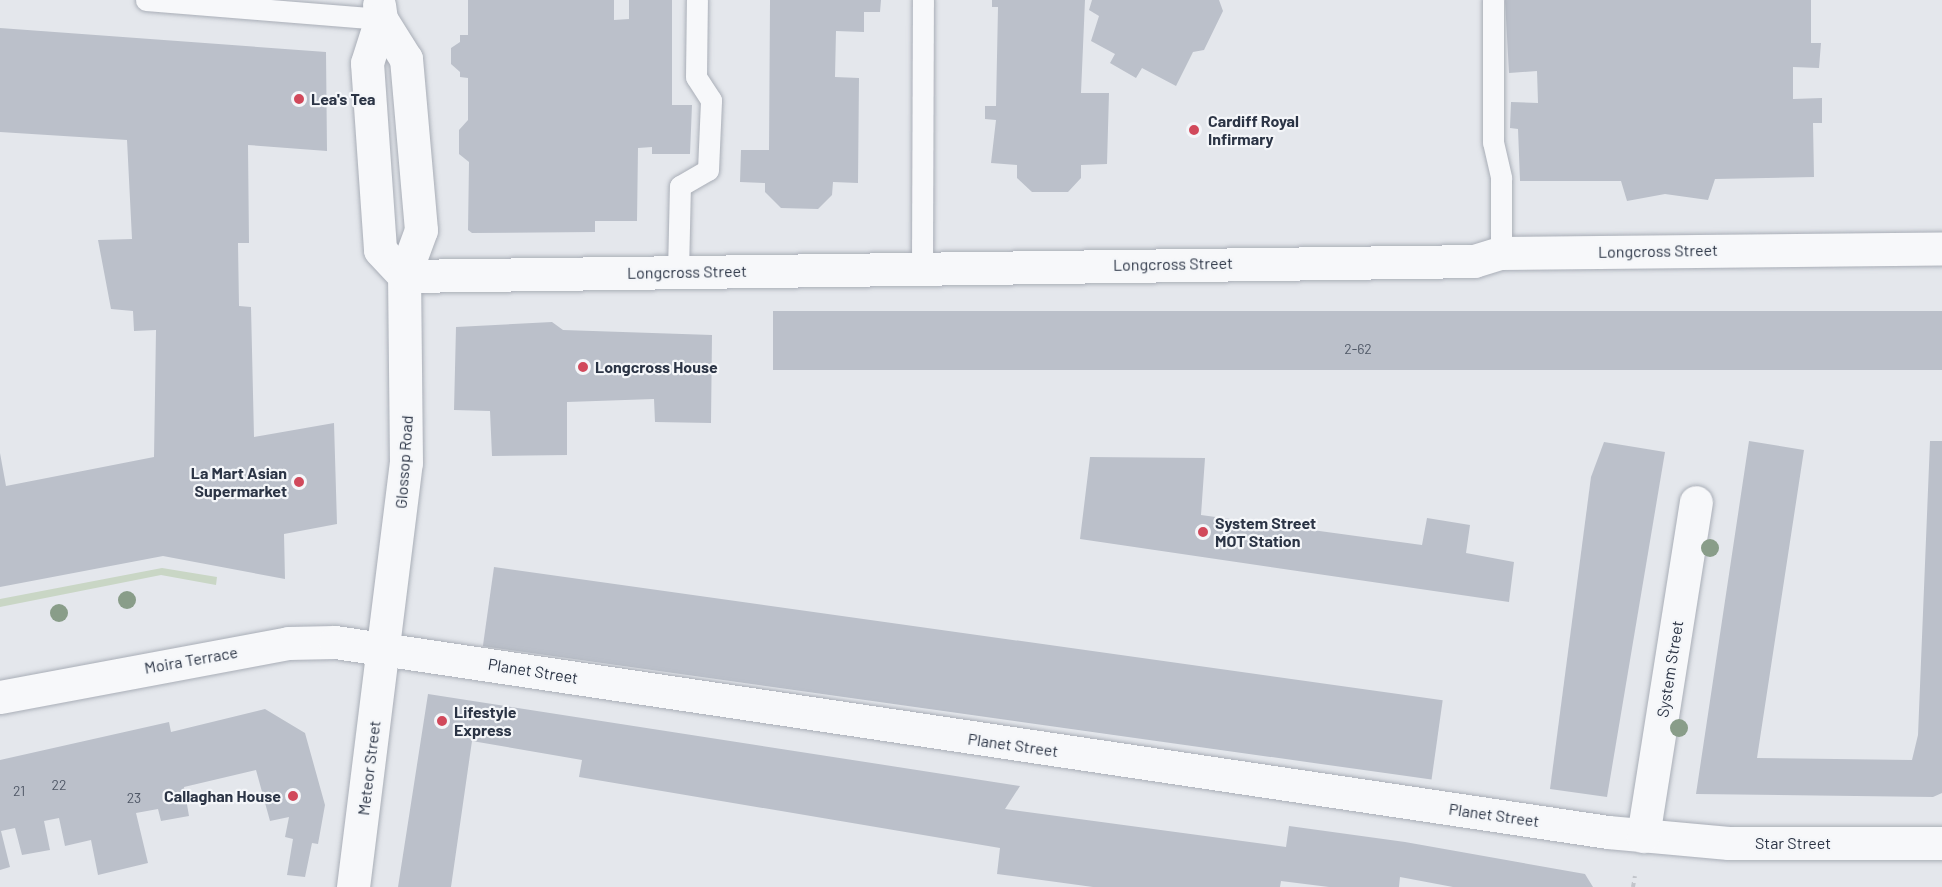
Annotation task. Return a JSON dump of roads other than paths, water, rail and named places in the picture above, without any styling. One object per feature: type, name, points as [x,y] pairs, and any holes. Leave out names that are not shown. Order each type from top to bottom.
[{"type":"street","points":[[380,9],[367,63],[380,250],[404,276]]},
{"type":"street","name":"Glossop Road","points":[[380,9],[406,59],[413,106],[421,230],[404,276],[406,463],[384,648]]},
{"type":"street","name":"Longcross Street","points":[[404,276],[1474,261],[1501,254],[1942,249]]},
{"type":"street","name":"System Street","points":[[1644,836],[1695,502]]},
{"type":"street","name":"Moira Terrace","points":[[0,697],[288,643],[335,642],[384,648]]},
{"type":"street","name":"Planet Street","points":[[384,648],[988,741],[1644,836]]},
{"type":"street","name":"Meteor Street","points":[[353,887],[384,648]]},
{"type":"street","name":"Star Street","points":[[1644,836],[1729,843],[1942,843]]},
{"type":"lane","points":[[146,0],[380,9]]},
{"type":"lane","points":[[678,272],[680,186],[708,170],[711,100],[696,77],[697,0]]},
{"type":"lane","points":[[922,0],[922,268]]},
{"type":"lane","points":[[1493,0],[1493,142],[1501,178],[1501,254]]},
{"type":"place","name":"Lea's Tea","points":[[299,99]]},
{"type":"place","name":"Cardiff Royal Infirmary","points":[[1194,130]]},
{"type":"place","name":"Longcross House","points":[[583,367]]},
{"type":"place","name":"La Mart Asian Supermarket","points":[[299,482]]},
{"type":"place","name":"System Street MOT Station","points":[[1203,532]]},
{"type":"place","name":"Lifestyle Express","points":[[442,721]]},
{"type":"place","name":"Callaghan House","points":[[293,796]]}]
